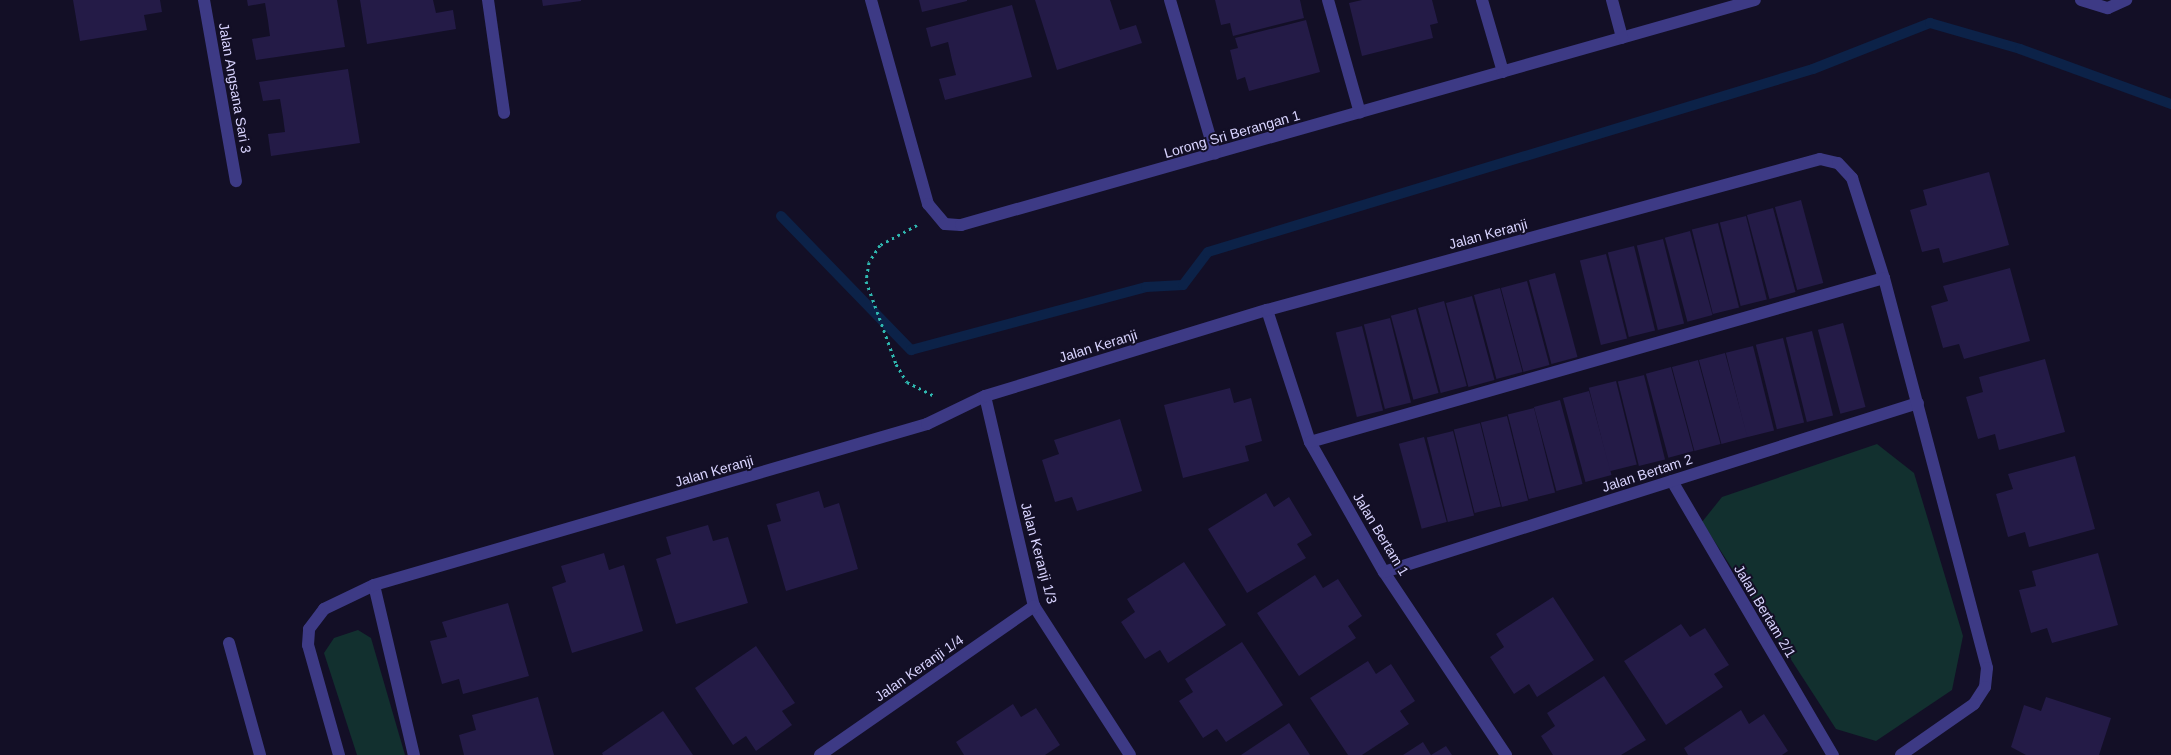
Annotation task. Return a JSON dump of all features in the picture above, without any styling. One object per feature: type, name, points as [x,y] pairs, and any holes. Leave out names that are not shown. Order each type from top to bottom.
[{"type":"street","name":"Jalan Angsana Sari 3","points":[[204,0],[236,181]]},
{"type":"street","points":[[488,0],[504,112]]},
{"type":"street","points":[[871,0],[928,204],[935,216]]},
{"type":"street","points":[[1170,0],[1216,154]]},
{"type":"street","points":[[1328,0],[1360,113]]},
{"type":"street","points":[[1482,0],[1503,72]]},
{"type":"street","points":[[1612,0],[1622,38]]},
{"type":"street","name":"Lorong Sri Berangan 1","points":[[935,216],[945,224],[960,225],[1755,0]]},
{"type":"street","points":[[2081,0],[2108,8],[2126,0]]},
{"type":"street","name":"Jalan Keranji","points":[[339,755],[308,645],[314,618],[374,586],[926,424],[962,405],[985,396],[1267,310],[1820,159],[1838,163],[1852,178],[1884,278]]},
{"type":"street","points":[[1310,442],[1884,278],[1987,668],[1985,687],[1974,704],[1902,755]]},
{"type":"street","name":"Jalan Bertam 1","points":[[1267,310],[1310,442],[1384,572],[1506,755]]},
{"type":"street","name":"Jalan Keranji 1/3","points":[[985,396],[1034,606],[1130,755]]},
{"type":"street","name":"Jalan Bertam 2","points":[[1384,572],[1918,403]]},
{"type":"street","name":"Jalan Bertam 2/1","points":[[1672,481],[1833,755]]},
{"type":"street","points":[[374,586],[414,755]]},
{"type":"street","name":"Jalan Keranji 1/4","points":[[820,755],[1034,606]]},
{"type":"street","points":[[229,643],[260,755]]},
{"type":"path","points":[[935,216],[880,246],[869,262],[866,280],[879,324],[907,382],[921,392],[962,405]]},
{"type":"green space","points":[[1877,444],[1914,473],[1963,636],[1952,690],[1876,741],[1836,729],[1702,522],[1722,497]]},
{"type":"green space","points":[[358,630],[371,638],[405,755],[357,755],[324,653],[334,638]]},
{"type":"building","points":[[73,0],[160,0],[162,12],[144,15],[147,30],[80,41]]},
{"type":"building","points":[[247,0],[337,0],[345,47],[256,60],[252,39],[270,36],[268,21],[265,3],[248,6]]},
{"type":"building","points":[[360,0],[433,0],[436,13],[453,10],[456,29],[367,44]]},
{"type":"building","points":[[542,0],[581,0],[581,1],[543,6]]},
{"type":"building","points":[[919,0],[967,0],[967,1],[922,12]]},
{"type":"building","points":[[1035,0],[1110,0],[1120,30],[1136,25],[1142,43],[1057,70]]},
{"type":"building","points":[[1215,0],[1300,0],[1304,18],[1233,36],[1230,23],[1221,25]]},
{"type":"building","points":[[1362,0],[1432,0],[1438,23],[1430,25],[1433,38],[1362,56],[1349,3]]},
{"type":"building","points":[[1012,5],[1032,77],[945,100],[939,79],[956,75],[948,42],[931,47],[926,28]]},
{"type":"building","points":[[1306,20],[1320,72],[1249,91],[1245,77],[1237,80],[1230,50],[1238,48],[1235,38]]},
{"type":"building","points":[[348,69],[360,143],[271,156],[268,134],[285,132],[283,117],[280,99],[263,101],[259,82]]},
{"type":"building","points":[[1989,172],[2009,245],[1943,263],[1939,248],[1922,252],[1910,210],[1927,205],[1923,190]]},
{"type":"building","points":[[1801,200],[1823,283],[1797,290],[1775,207]]},
{"type":"building","points":[[1773,208],[1796,292],[1769,299],[1747,215]]},
{"type":"building","points":[[1746,216],[1767,299],[1741,306],[1720,223]]},
{"type":"building","points":[[1718,223],[1739,307],[1713,314],[1692,230]]},
{"type":"building","points":[[1690,231],[1713,315],[1687,322],[1665,238]]},
{"type":"building","points":[[1663,239],[1684,323],[1658,330],[1637,246]]},
{"type":"building","points":[[1634,246],[1655,330],[1629,337],[1608,253]]},
{"type":"building","points":[[1606,254],[1627,338],[1601,345],[1580,261]]},
{"type":"building","points":[[2010,268],[2030,341],[1964,359],[1959,344],[1943,348],[1931,306],[1948,301],[1943,286]]},
{"type":"building","points":[[1555,273],[1578,357],[1551,364],[1529,280]]},
{"type":"building","points":[[1527,281],[1550,365],[1523,372],[1501,288]]},
{"type":"building","points":[[1500,288],[1523,372],[1496,379],[1474,295]]},
{"type":"building","points":[[1472,296],[1495,380],[1468,387],[1446,303]]},
{"type":"building","points":[[1444,301],[1467,386],[1441,393],[1418,308]]},
{"type":"building","points":[[1416,309],[1439,393],[1413,400],[1391,316]]},
{"type":"building","points":[[1390,318],[1411,402],[1385,409],[1364,325]]},
{"type":"building","points":[[1843,323],[1866,407],[1840,414],[1818,330]]},
{"type":"building","points":[[1362,326],[1383,410],[1357,417],[1336,333]]},
{"type":"building","points":[[1812,331],[1833,415],[1807,422],[1786,338]]},
{"type":"building","points":[[1783,338],[1804,422],[1777,429],[1756,345]]},
{"type":"building","points":[[1753,346],[1774,430],[1747,437],[1726,353]]},
{"type":"building","points":[[1725,353],[1748,437],[1721,444],[1699,360]]},
{"type":"building","points":[[2045,359],[2065,432],[1999,450],[1995,434],[1978,439],[1966,397],[1983,392],[1979,377]]},
{"type":"building","points":[[1698,360],[1721,444],[1694,451],[1672,367]]},
{"type":"building","points":[[1671,367],[1694,451],[1668,458],[1646,374]]},
{"type":"building","points":[[1644,375],[1665,459],[1639,466],[1618,382]]},
{"type":"building","points":[[1616,381],[1637,464],[1610,471],[1589,388]]},
{"type":"building","points":[[1230,388],[1234,403],[1251,398],[1262,441],[1245,446],[1249,461],[1183,478],[1164,405]]},
{"type":"building","points":[[1589,391],[1612,475],[1585,482],[1563,398]]},
{"type":"building","points":[[1560,400],[1583,484],[1556,491],[1534,407]]},
{"type":"building","points":[[1534,408],[1555,492],[1529,499],[1508,415]]},
{"type":"building","points":[[1507,416],[1528,500],[1502,507],[1481,423]]},
{"type":"building","points":[[1120,419],[1142,491],[1077,511],[1072,497],[1055,502],[1042,460],[1059,454],[1054,440]]},
{"type":"building","points":[[1480,423],[1501,506],[1475,513],[1454,430]]},
{"type":"building","points":[[1453,431],[1474,515],[1448,522],[1427,438]]},
{"type":"building","points":[[1424,437],[1447,522],[1422,529],[1399,444]]},
{"type":"building","points":[[2075,456],[2095,529],[2029,547],[2025,532],[2008,537],[1996,494],[2013,489],[2008,474]]},
{"type":"building","points":[[819,491],[824,508],[839,503],[858,569],[786,591],[767,525],[781,521],[776,504]]},
{"type":"building","points":[[1266,493],[1274,507],[1289,497],[1312,535],[1297,544],[1306,558],[1247,593],[1208,529]]},
{"type":"building","points":[[708,525],[713,541],[728,537],[748,603],[676,624],[656,559],[671,554],[666,537]]},
{"type":"building","points":[[604,553],[609,570],[624,565],[643,631],[572,653],[552,587],[566,582],[561,566]]},
{"type":"building","points":[[2098,553],[2118,625],[2052,643],[2047,628],[2031,633],[2019,590],[2036,586],[2032,571]]},
{"type":"building","points":[[1184,562],[1226,625],[1168,663],[1160,650],[1145,659],[1121,622],[1135,612],[1127,599]]},
{"type":"building","points":[[1315,575],[1323,588],[1338,579],[1362,616],[1348,626],[1356,638],[1299,676],[1257,613]]},
{"type":"building","points":[[1553,597],[1594,660],[1537,697],[1529,684],[1514,694],[1490,657],[1504,647],[1496,634]]},
{"type":"building","points":[[508,603],[529,676],[463,694],[459,679],[442,684],[430,641],[447,637],[442,622]]},
{"type":"building","points":[[1681,624],[1690,637],[1705,628],[1729,665],[1714,674],[1723,687],[1666,725],[1624,661]]},
{"type":"building","points":[[1242,642],[1283,705],[1226,742],[1217,729],[1203,738],[1179,701],[1193,692],[1185,679]]},
{"type":"building","points":[[756,646],[795,703],[782,711],[792,725],[756,751],[746,736],[733,745],[695,688]]},
{"type":"building","points":[[1368,661],[1376,674],[1391,664],[1415,701],[1400,711],[1409,724],[1362,755],[1348,755],[1310,698]]},
{"type":"building","points":[[1604,676],[1646,740],[1621,755],[1553,755],[1541,736],[1555,726],[1547,713]]},
{"type":"building","points":[[538,697],[554,755],[464,755],[459,735],[476,730],[472,715]]},
{"type":"building","points":[[2046,697],[2111,718],[2099,755],[2026,755],[2011,747],[2024,705],[2041,711]]},
{"type":"building","points":[[1013,704],[1021,717],[1036,708],[1060,745],[1045,755],[964,755],[956,742]]},
{"type":"building","points":[[1741,710],[1749,724],[1764,714],[1788,751],[1782,755],[1688,755],[1684,748]]},
{"type":"building","points":[[663,711],[693,755],[603,755],[602,753]]},
{"type":"building","points":[[1289,723],[1310,755],[1241,755]]},
{"type":"building","points":[[1423,742],[1431,755],[1403,755]]},
{"type":"building","points":[[1446,746],[1452,755],[1431,755]]},
{"type":"waterway","points":[[781,216],[911,350],[1146,287],[1183,285],[1208,252],[1813,69],[1930,23],[2020,49],[2171,104]]}]
